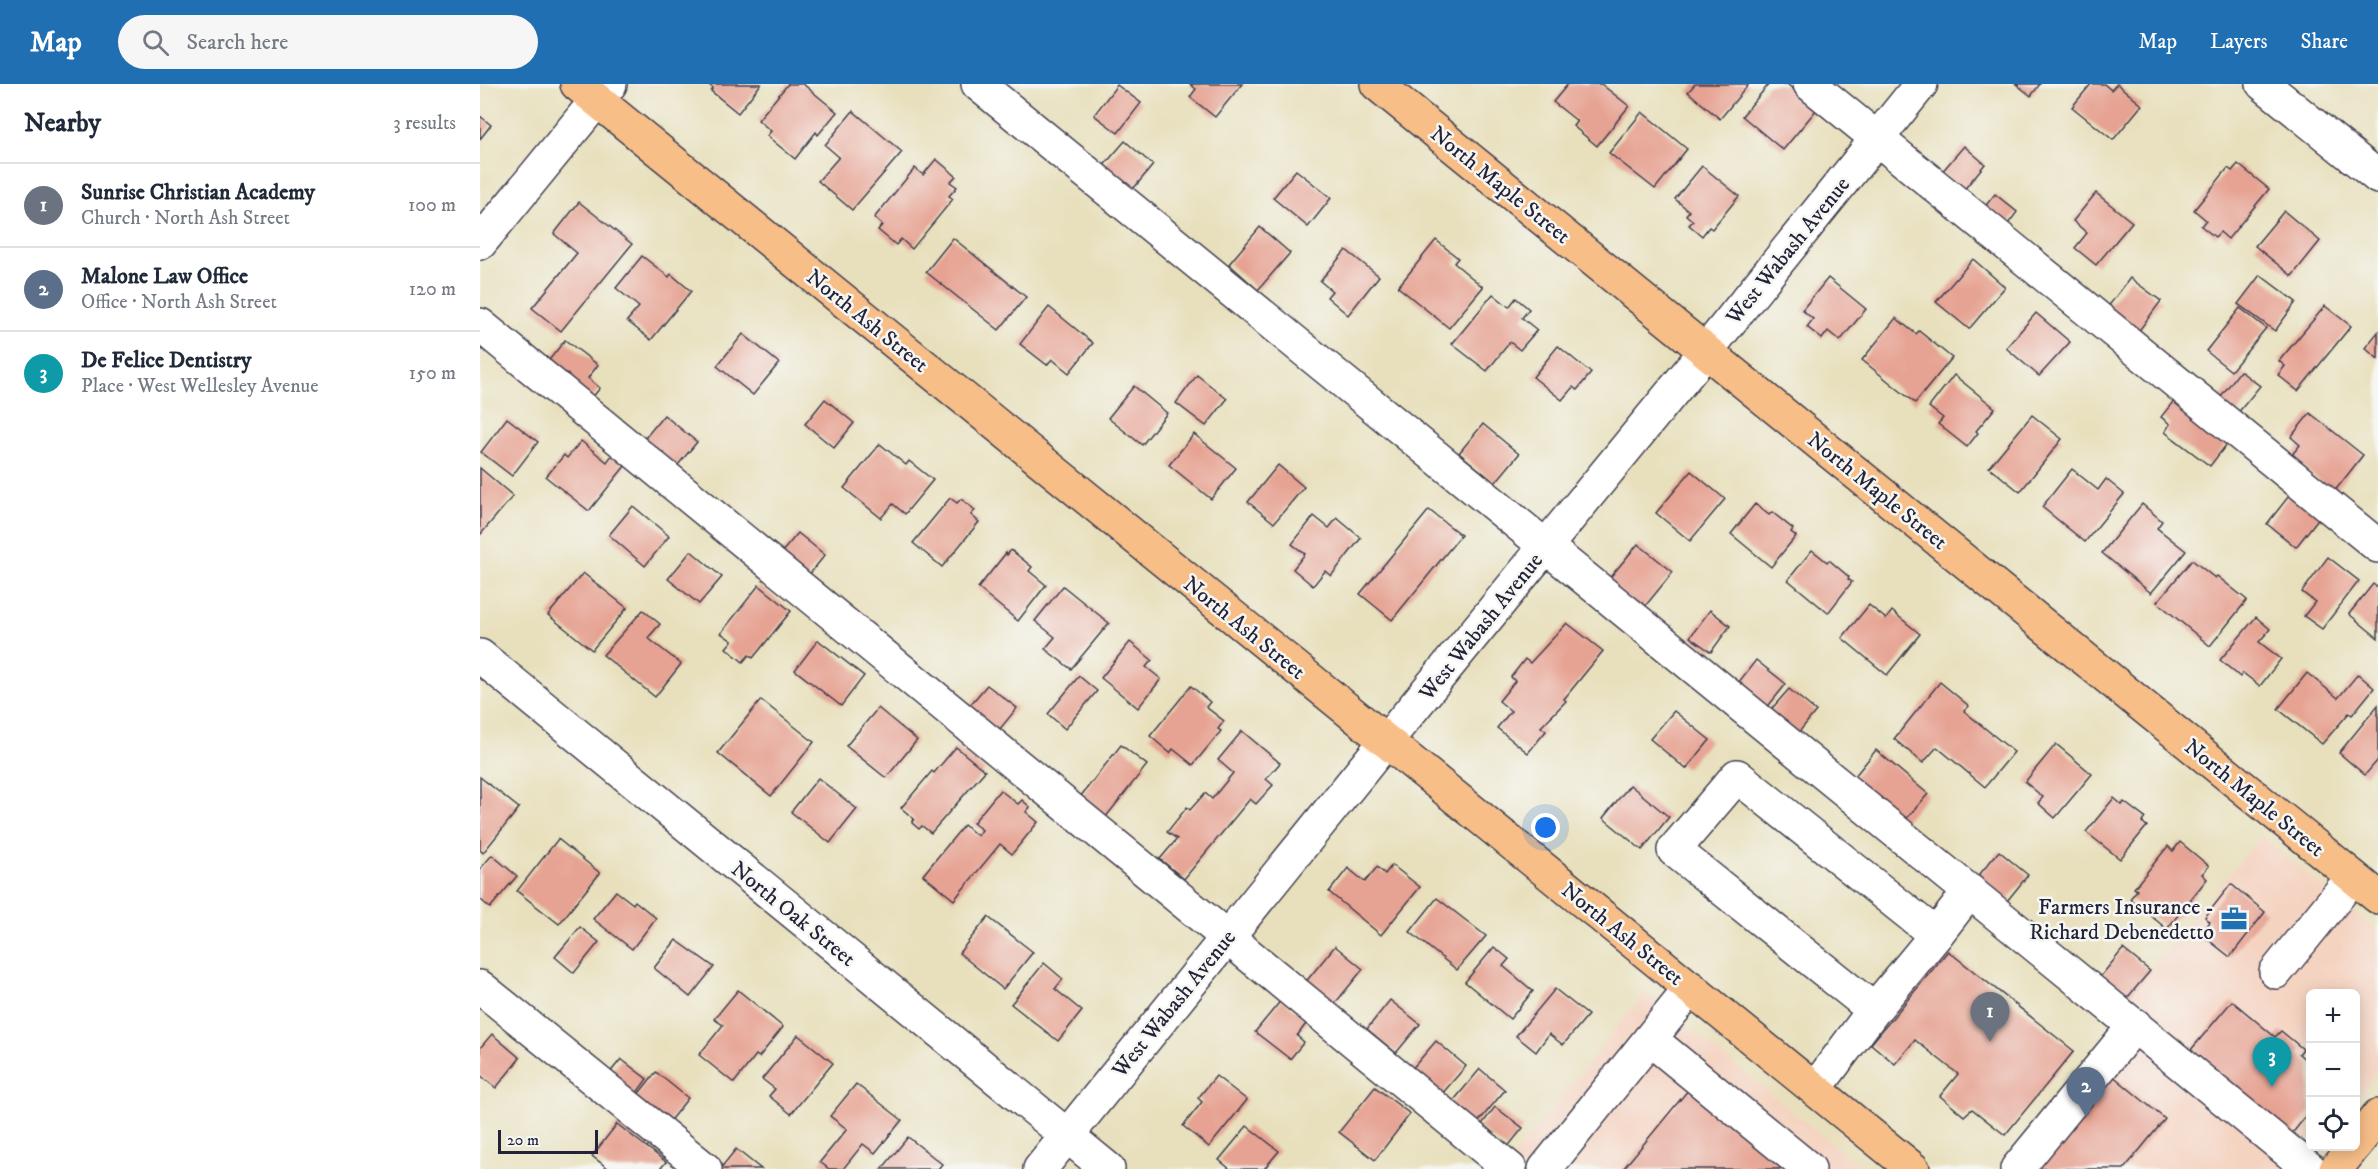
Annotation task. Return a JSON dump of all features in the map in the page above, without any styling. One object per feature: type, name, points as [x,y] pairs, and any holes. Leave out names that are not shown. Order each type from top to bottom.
[{"type":"main road","name":"North Maple Street","points":[[1377,84],[2378,897]]},
{"type":"main road","name":"North Ash Street","points":[[595,89],[1386,741],[1913,1169]]},
{"type":"main road","points":[[2360,1139],[2378,1116]]},
{"type":"main road","points":[[2336,1169],[2350,1151]]},
{"type":"street","points":[[978,84],[2310,1169]]},
{"type":"street","points":[[1810,84],[2378,546]]},
{"type":"street","name":"West Wabash Avenue","points":[[1040,1169],[1921,84]]},
{"type":"street","points":[[2263,84],[2378,177]]},
{"type":"street","points":[[480,243],[595,89]]},
{"type":"street","points":[[480,325],[1510,1169]]},
{"type":"street","name":"North Oak Street","points":[[480,656],[1108,1169]]},
{"type":"street","points":[[1874,1010],[1674,850],[1737,776],[1936,935]]},
{"type":"street","points":[[2276,972],[2353,877]]},
{"type":"street","points":[[1815,1089],[1874,1010],[1970,891]]},
{"type":"street","points":[[480,987],[705,1169]]},
{"type":"street","points":[[1545,1169],[1691,988]]},
{"type":"street","points":[[2017,1169],[2134,1025]]},
{"type":"street","points":[[1650,1039],[1809,1169]]},
{"type":"shaded area","points":[[2261,836],[2378,932],[2378,1071],[2360,1094],[2360,989],[2306,989],[2306,1151],[2314,1151],[2299,1169],[2005,1169],[2117,1032],[2106,1022]]},
{"type":"shaded area","points":[[1645,992],[1863,1169],[1504,1169]]},
{"type":"building","points":[[708,84],[761,84],[738,113],[711,91],[713,88]]},
{"type":"building","points":[[788,84],[803,84],[837,112],[818,135],[816,132],[795,159],[767,136],[771,131],[758,120]]},
{"type":"building","points":[[1190,84],[1242,84],[1215,117],[1190,97],[1196,89]]},
{"type":"building","points":[[1568,84],[1601,84],[1629,106],[1597,146],[1573,126],[1577,121],[1553,102]]},
{"type":"building","points":[[1695,84],[1749,84],[1720,119],[1688,92]]},
{"type":"building","points":[[1769,84],[1787,84],[1817,109],[1783,150],[1742,116]]},
{"type":"building","points":[[2016,84],[2040,84],[2031,96]]},
{"type":"building","points":[[2091,84],[2104,84],[2111,90],[2117,84],[2142,105],[2113,140],[2072,107]]},
{"type":"building","points":[[1117,85],[1141,103],[1118,133],[1094,115]]},
{"type":"building","points":[[853,111],[902,152],[852,210],[818,181],[839,157],[825,145]]},
{"type":"building","points":[[1642,112],[1687,149],[1655,189],[1609,153]]},
{"type":"building","points":[[480,116],[491,125],[480,139]]},
{"type":"building","points":[[1125,141],[1153,165],[1129,194],[1100,170]]},
{"type":"building","points":[[1964,146],[1985,164],[1963,191],[1941,173]]},
{"type":"building","points":[[936,159],[956,176],[950,182],[957,187],[949,196],[953,199],[912,249],[901,239],[896,245],[878,230],[882,225],[874,218],[915,168],[923,175]]},
{"type":"building","points":[[2238,164],[2269,189],[2228,239],[2220,232],[2215,237],[2201,226],[2206,220],[2194,210],[2228,168],[2232,171]]},
{"type":"building","points":[[1702,166],[1739,196],[1712,229],[1709,227],[1702,236],[1689,225],[1693,221],[1686,215],[1689,211],[1675,199]]},
{"type":"building","points":[[1296,170],[1331,198],[1308,227],[1273,198]]},
{"type":"building","points":[[2096,193],[2132,222],[2096,265],[2075,248],[2087,233],[2073,221]]},
{"type":"building","points":[[1995,194],[2017,212],[2006,227],[1983,209]]},
{"type":"building","points":[[579,202],[632,244],[561,331],[532,308],[577,253],[554,234]]},
{"type":"building","points":[[2284,211],[2320,241],[2292,276],[2255,246]]},
{"type":"building","points":[[1260,227],[1290,253],[1258,290],[1229,264]]},
{"type":"building","points":[[953,238],[1026,297],[999,330],[926,272]]},
{"type":"building","points":[[1436,240],[1458,258],[1454,263],[1483,287],[1449,328],[1398,287]]},
{"type":"building","points":[[1346,250],[1379,276],[1348,315],[1327,297],[1332,291],[1320,281]]},
{"type":"building","points":[[642,256],[669,277],[671,274],[691,291],[651,340],[627,321],[639,307],[616,288]]},
{"type":"building","points":[[1973,259],[2005,287],[1969,329],[1936,302]]},
{"type":"building","points":[[2260,275],[2296,302],[2275,331],[2238,304]]},
{"type":"building","points":[[1828,278],[1866,309],[1840,341],[1828,331],[1822,339],[1807,327],[1813,319],[1802,310]]},
{"type":"building","points":[[2130,278],[2161,301],[2138,332],[2107,308]]},
{"type":"building","points":[[1493,294],[1509,307],[1516,298],[1529,309],[1522,318],[1537,330],[1520,350],[1510,342],[1487,371],[1452,344]]},
{"type":"building","points":[[2325,306],[2351,326],[2298,391],[2278,375],[2285,366],[2279,361]]},
{"type":"building","points":[[1049,307],[1093,343],[1069,373],[1052,359],[1047,365],[1020,344]]},
{"type":"building","points":[[2240,308],[2266,328],[2231,371],[2206,351]]},
{"type":"building","points":[[2036,313],[2070,342],[2039,376],[2006,348]]},
{"type":"building","points":[[1896,318],[1916,334],[1919,331],[1952,358],[1915,403],[1862,360]]},
{"type":"building","points":[[2378,332],[2378,359],[2365,348]]},
{"type":"building","points":[[743,334],[779,363],[753,395],[717,366]]},
{"type":"building","points":[[565,340],[598,365],[588,378],[600,388],[587,404],[542,369]]},
{"type":"building","points":[[1558,346],[1591,373],[1577,390],[1573,387],[1562,400],[1533,377]]},
{"type":"building","points":[[2240,371],[2260,386],[2237,414],[2218,400]]},
{"type":"building","points":[[1197,375],[1227,399],[1206,426],[1176,403]]},
{"type":"building","points":[[1954,375],[1995,408],[1976,431],[1978,433],[1967,447],[1938,424],[1943,418],[1929,407]]},
{"type":"building","points":[[1134,386],[1167,413],[1142,445],[1108,418]]},
{"type":"building","points":[[2176,398],[2230,440],[2210,466],[2165,432],[2170,424],[2161,417]]},
{"type":"building","points":[[825,399],[854,423],[834,448],[805,424]]},
{"type":"building","points":[[2310,413],[2363,455],[2334,492],[2290,457],[2300,445],[2291,437]]},
{"type":"building","points":[[664,415],[697,442],[673,471],[641,443]]},
{"type":"building","points":[[2032,415],[2062,439],[2020,492],[1989,467]]},
{"type":"building","points":[[507,418],[538,442],[512,476],[481,452]]},
{"type":"building","points":[[1483,424],[1519,454],[1495,483],[1459,453]]},
{"type":"building","points":[[1194,434],[1236,468],[1211,499],[1169,465]]},
{"type":"building","points":[[581,441],[607,462],[612,455],[625,466],[589,511],[546,477],[564,455],[567,458]]},
{"type":"building","points":[[880,444],[906,465],[909,461],[933,480],[905,514],[893,504],[881,518],[844,488]]},
{"type":"building","points":[[1278,465],[1304,487],[1274,523],[1248,502]]},
{"type":"building","points":[[480,468],[513,496],[480,535]]},
{"type":"building","points":[[2072,469],[2098,490],[2106,479],[2124,494],[2085,542],[2042,507]]},
{"type":"building","points":[[1691,471],[1725,499],[1690,541],[1656,513]]},
{"type":"building","points":[[2292,492],[2321,515],[2296,547],[2267,524]]},
{"type":"building","points":[[950,498],[957,503],[961,499],[975,510],[971,515],[979,522],[942,567],[913,543]]},
{"type":"building","points":[[1755,504],[1769,515],[1772,512],[1793,529],[1791,532],[1796,536],[1771,567],[1731,534]]},
{"type":"building","points":[[2142,504],[2162,521],[2157,528],[2186,551],[2151,593],[2102,553]]},
{"type":"building","points":[[633,506],[669,536],[645,566],[609,535]]},
{"type":"building","points":[[1429,510],[1461,535],[1392,620],[1360,594]]},
{"type":"building","points":[[1314,516],[1329,528],[1337,518],[1361,538],[1331,576],[1325,571],[1313,586],[1293,569],[1305,554],[1292,544]]},
{"type":"building","points":[[798,533],[825,555],[804,581],[777,558]]},
{"type":"building","points":[[1638,544],[1673,572],[1642,610],[1607,581]]},
{"type":"building","points":[[1011,550],[1032,567],[1029,571],[1046,585],[1018,621],[978,588],[1006,553],[1007,555]]},
{"type":"building","points":[[1812,550],[1827,562],[1829,560],[1852,582],[1828,613],[1788,580]]},
{"type":"building","points":[[691,551],[722,577],[699,604],[668,579]]},
{"type":"building","points":[[2328,557],[2359,581],[2322,629],[2304,616],[2315,602],[2302,592]]},
{"type":"building","points":[[2192,560],[2247,600],[2210,646],[2157,602]]},
{"type":"building","points":[[583,573],[627,608],[592,650],[548,615]]},
{"type":"building","points":[[2373,584],[2378,588],[2378,638],[2349,614]]},
{"type":"building","points":[[759,585],[791,611],[753,658],[749,655],[743,662],[726,648],[732,641],[721,633]]},
{"type":"building","points":[[1063,586],[1109,623],[1071,669],[1045,649],[1055,637],[1035,621]]},
{"type":"building","points":[[1869,605],[1886,619],[1892,611],[1920,634],[1887,675],[1842,638]]},
{"type":"building","points":[[643,610],[660,624],[648,638],[681,664],[655,697],[603,655]]},
{"type":"building","points":[[1710,610],[1730,626],[1711,652],[1690,637]]},
{"type":"building","points":[[2256,617],[2270,629],[2259,642],[2281,659],[2260,686],[2243,673],[2240,677],[2220,660]]},
{"type":"building","points":[[1567,623],[1603,651],[1564,699],[1566,701],[1541,727],[1546,731],[1528,753],[1497,728],[1511,711],[1499,701],[1515,681],[1511,677],[1525,659],[1530,663]]},
{"type":"building","points":[[818,640],[864,676],[841,706],[795,670]]},
{"type":"building","points":[[1130,642],[1152,660],[1146,667],[1161,679],[1138,708],[1101,678]]},
{"type":"building","points":[[1756,660],[1786,684],[1765,710],[1735,687]]},
{"type":"building","points":[[2307,673],[2338,698],[2358,674],[2374,688],[2352,715],[2349,713],[2322,744],[2278,709]]},
{"type":"building","points":[[1079,676],[1097,691],[1065,729],[1048,714]]},
{"type":"building","points":[[1940,682],[1969,706],[1964,711],[2014,752],[1985,787],[1937,747],[1923,763],[1894,739]]},
{"type":"building","points":[[987,685],[1017,708],[995,735],[965,711]]},
{"type":"building","points":[[1191,686],[1210,702],[1206,707],[1224,721],[1218,729],[1221,731],[1193,765],[1173,749],[1170,753],[1150,736]]},
{"type":"building","points":[[1789,689],[1816,711],[1795,737],[1767,714]]},
{"type":"building","points":[[761,700],[814,742],[771,796],[718,753]]},
{"type":"building","points":[[2378,705],[2378,760],[2365,775],[2339,753]]},
{"type":"building","points":[[878,708],[917,740],[886,778],[846,746]]},
{"type":"building","points":[[1674,711],[1710,740],[1686,769],[1650,739]]},
{"type":"building","points":[[1242,731],[1280,763],[1266,779],[1273,785],[1256,804],[1250,799],[1184,879],[1160,859],[1177,839],[1167,832],[1187,807],[1190,810],[1205,793],[1212,799],[1233,773],[1218,760]]},
{"type":"building","points":[[2056,744],[2092,774],[2055,818],[2038,803],[2043,797],[2025,782]]},
{"type":"building","points":[[1121,745],[1147,765],[1105,818],[1080,797]]},
{"type":"building","points":[[956,747],[985,771],[931,833],[922,826],[919,829],[912,823],[914,819],[901,808]]},
{"type":"building","points":[[1876,750],[1928,794],[1902,824],[1851,781]]},
{"type":"building","points":[[480,777],[519,808],[483,853],[480,850]]},
{"type":"building","points":[[818,778],[857,809],[830,843],[791,812]]},
{"type":"building","points":[[1630,785],[1669,817],[1642,850],[1603,818]]},
{"type":"building","points":[[1000,790],[1018,804],[1022,800],[1030,807],[1026,812],[1038,822],[1012,854],[1000,844],[954,900],[923,875],[964,825],[978,836],[982,830],[973,823]]},
{"type":"building","points":[[2114,798],[2122,805],[2124,802],[2145,818],[2142,822],[2147,826],[2120,859],[2086,832]]},
{"type":"building","points":[[558,839],[600,873],[559,924],[517,891]]},
{"type":"building","points":[[2180,842],[2209,866],[2202,874],[2207,879],[2167,929],[2130,899],[2137,890],[2134,888],[2168,846],[2173,851]]},
{"type":"building","points":[[1999,851],[2028,875],[2003,906],[1974,881]]},
{"type":"building","points":[[492,855],[517,876],[490,908],[480,899],[480,869]]},
{"type":"building","points":[[1392,865],[1420,887],[1381,935],[1329,892],[1348,868],[1365,882],[1377,867],[1385,874]]},
{"type":"building","name":"Farmers Insurance - Richard Debenedetto","points":[[2231,884],[2265,912],[2230,957],[2201,934],[2210,922],[2205,917]]},
{"type":"building","points":[[616,891],[633,904],[635,901],[656,918],[632,949],[593,919]]},
{"type":"building","points":[[1437,898],[1486,936],[1457,970],[1410,932]]},
{"type":"building","points":[[988,917],[1033,952],[1003,989],[959,953]]},
{"type":"building","points":[[580,927],[599,942],[574,973],[555,957]]},
{"type":"building","points":[[676,940],[714,967],[690,997],[654,968]]},
{"type":"building","points":[[1335,946],[1363,969],[1332,1007],[1304,984]]},
{"type":"building","points":[[1494,947],[1509,959],[1503,966],[1533,991],[1510,1019],[1465,982]]},
{"type":"building","points":[[2123,949],[2150,971],[2122,1004],[2096,982]]},
{"type":"building","points":[[1948,951],[2074,1051],[2005,1135],[1972,1109],[1964,1116],[1940,1096],[1958,1074],[1915,1040],[1895,1064],[1871,1044]]},
{"type":"building","points":[[1044,963],[1063,979],[1055,989],[1082,1011],[1058,1041],[1011,1004]]},
{"type":"building","points":[[1555,989],[1588,1015],[1563,1045],[1549,1034],[1536,1052],[1516,1036]]},
{"type":"building","points":[[738,990],[783,1027],[759,1057],[756,1055],[734,1083],[699,1055],[723,1025],[714,1019]]},
{"type":"building","points":[[1282,999],[1308,1021],[1297,1036],[1304,1042],[1290,1059],[1255,1032]]},
{"type":"building","points":[[1390,1000],[1420,1024],[1396,1053],[1367,1029]]},
{"type":"building","points":[[2232,1001],[2275,1037],[2281,1031],[2303,1049],[2299,1054],[2306,1060],[2306,1116],[2291,1135],[2190,1051]]},
{"type":"building","points":[[492,1034],[520,1058],[496,1088],[480,1075],[480,1048]]},
{"type":"building","points":[[798,1035],[833,1063],[791,1114],[769,1096],[775,1089],[762,1079]]},
{"type":"building","points":[[1436,1041],[1466,1066],[1441,1095],[1411,1070]]},
{"type":"building","points":[[621,1059],[647,1079],[631,1101],[604,1080]]},
{"type":"building","points":[[1480,1069],[1505,1090],[1475,1126],[1450,1105]]},
{"type":"building","points":[[2106,1070],[2165,1119],[2124,1169],[2029,1169]]},
{"type":"building","points":[[656,1072],[688,1098],[664,1128],[632,1102]]},
{"type":"building","points":[[1216,1076],[1247,1100],[1209,1147],[1183,1126],[1202,1102],[1198,1098]]},
{"type":"building","points":[[856,1084],[902,1120],[875,1153],[863,1144],[843,1169],[829,1169],[820,1162],[847,1129],[830,1116]]},
{"type":"building","points":[[1375,1087],[1410,1114],[1375,1160],[1339,1132]]},
{"type":"building","points":[[1689,1089],[1787,1169],[1623,1169]]},
{"type":"building","points":[[1495,1107],[1523,1128],[1506,1149],[1479,1128]]},
{"type":"building","points":[[617,1124],[666,1162],[660,1169],[609,1169],[592,1156]]},
{"type":"building","points":[[1247,1126],[1279,1151],[1264,1169],[1230,1169],[1219,1160]]},
{"type":"building","points":[[908,1137],[942,1164],[938,1169],[882,1169]]},
{"type":"building","points":[[736,1149],[761,1169],[720,1169]]},
{"type":"place","name":"Farmers Insurance - Richard Debenedetto","points":[[2234,919]]},
{"type":"place","name":"Sunrise Christian Academy","points":[[1990,1042]]},
{"type":"place","name":"De Felice Dentistry","points":[[2272,1087]]},
{"type":"place","name":"Malone Law Office","points":[[2086,1117]]}]
